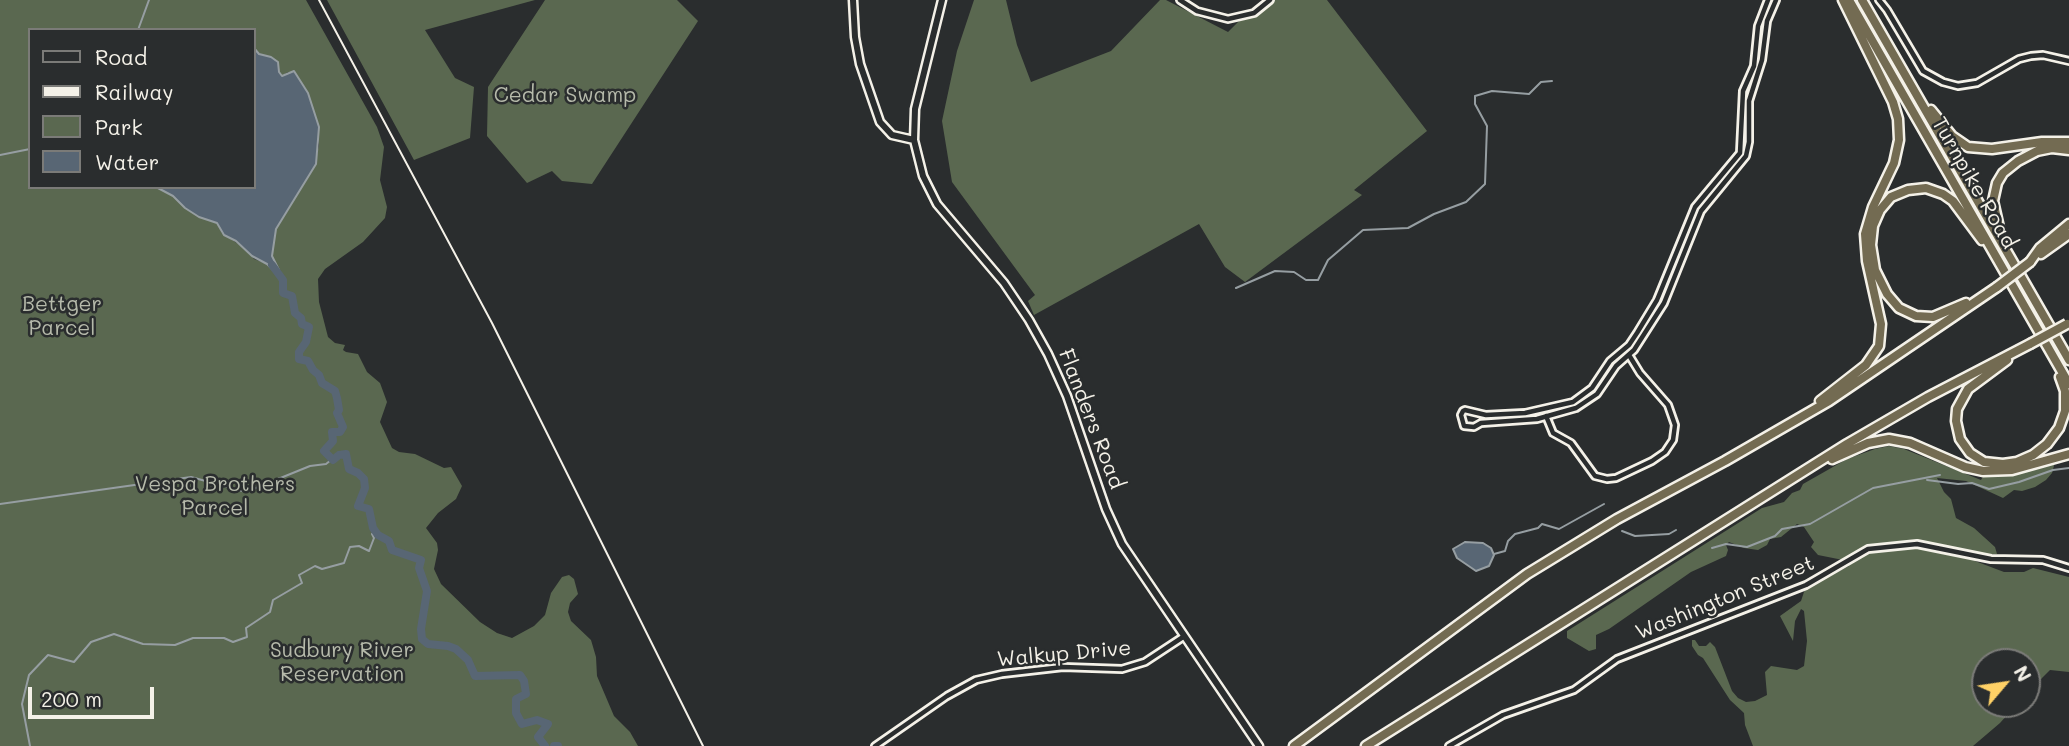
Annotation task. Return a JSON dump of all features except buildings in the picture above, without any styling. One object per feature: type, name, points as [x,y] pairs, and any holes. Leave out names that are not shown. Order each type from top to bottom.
[{"type":"highway","points":[[1789,425],[1867,365],[1876,352],[1881,335],[1865,241],[1871,213],[1896,158],[1899,141],[1898,118],[1843,0]]},
{"type":"highway","name":"Turnpike Road","points":[[1849,0],[2069,384]]},
{"type":"highway","name":"Turnpike Road","points":[[1862,0],[2069,360]]},
{"type":"highway","points":[[1887,42],[1937,118],[1963,145],[1986,150],[2042,142],[2069,142]]},
{"type":"highway","points":[[2021,276],[1994,215],[1993,201],[1997,183],[2007,169],[2030,154],[2052,148],[2069,150]]},
{"type":"highway","points":[[1997,287],[1939,316],[1921,317],[1904,311],[1887,294],[1873,264],[1872,232],[1880,210],[1891,197],[1908,190],[1926,188],[1943,194],[1957,205],[2011,282]]},
{"type":"highway","points":[[2030,262],[2037,251],[2069,224]]},
{"type":"highway","points":[[1294,746],[1489,600],[1635,508],[1789,425],[1868,376],[2069,234]]},
{"type":"highway","points":[[1366,746],[1909,408],[2068,323]]},
{"type":"highway","points":[[2050,326],[2069,355]]},
{"type":"highway","points":[[2030,344],[1973,385],[1958,404],[1955,421],[1960,439],[1966,449],[1979,460],[2003,464],[2023,460],[2043,448],[2059,428],[2065,411],[2065,391],[2040,333]]},
{"type":"highway","points":[[1782,485],[1849,451],[1884,440],[1905,442],[1965,467],[1989,471],[2012,470],[2069,454]]},
{"type":"main road","points":[[853,0],[857,51],[876,113],[888,132],[915,140]]},
{"type":"main road","name":"Flanders Road","points":[[942,0],[915,109],[915,140],[923,176],[937,204],[1004,283],[1048,354],[1072,408],[1118,536],[1183,637],[1259,746]]},
{"type":"street","points":[[1180,0],[1197,11],[1228,19],[1254,13],[1270,0]]},
{"type":"street","points":[[1768,0],[1758,26],[1754,66],[1743,91],[1741,148],[1738,157],[1695,207],[1657,300],[1629,345],[1610,361],[1596,384],[1573,402],[1545,410],[1486,415],[1465,410],[1462,411],[1462,422],[1468,427],[1481,423],[1546,417],[1576,408],[1602,388],[1616,366],[1643,337],[1664,303],[1701,211],[1746,156],[1749,142],[1749,101],[1762,61],[1767,21],[1776,0]]},
{"type":"street","points":[[1879,0],[1923,71],[1936,80],[1950,84],[1977,83],[2031,56],[2043,55],[2069,61]]},
{"type":"street","points":[[1885,0],[1887,10]]},
{"type":"street","points":[[1545,410],[1553,433],[1571,443],[1595,476],[1616,478],[1652,461],[1665,452],[1674,440],[1675,425],[1668,405],[1640,373],[1629,355]]},
{"type":"street","name":"Washington Street","points":[[1449,746],[1503,715],[1574,690],[1617,659],[1806,585],[1868,549],[1917,544],[1991,559],[2043,560],[2069,568]]},
{"type":"street","name":"Walkup Drive","points":[[875,746],[947,696],[976,680],[1063,667],[1126,668],[1152,658],[1183,637]]},
{"type":"green space","points":[[0,0],[306,0],[377,127],[384,147],[380,180],[387,207],[385,218],[363,242],[325,269],[318,279],[319,302],[328,337],[335,343],[345,345],[343,350],[346,352],[358,354],[367,372],[380,383],[387,402],[380,422],[392,448],[399,452],[415,454],[444,468],[451,467],[462,486],[456,499],[438,513],[426,528],[437,543],[434,569],[441,584],[480,622],[497,633],[512,638],[534,626],[545,615],[551,593],[562,577],[569,575],[574,579],[578,594],[570,603],[568,612],[571,621],[591,640],[596,657],[597,676],[614,716],[630,732],[638,746],[0,746]]},
{"type":"green space","name":"Cedar Swamp","points":[[327,0],[535,0],[425,30],[455,78],[474,87],[470,138],[414,160]]},
{"type":"green space","name":"Cedar Swamp","points":[[545,0],[677,0],[698,21],[592,184],[562,181],[552,171],[527,183],[487,136],[488,87]]},
{"type":"green space","points":[[974,0],[1006,0],[1017,45],[1031,82],[1111,51],[1160,0],[1166,0],[1228,32],[1239,21],[1261,13],[1275,0],[1327,0],[1427,131],[1354,190],[1362,195],[1245,282],[1225,267],[1199,224],[1034,315],[1028,301],[1035,295],[952,182],[942,121],[957,51]]},
{"type":"green space","points":[[1889,446],[1904,449],[1981,480],[1984,475],[2004,474],[2055,462],[2052,473],[2046,480],[2035,487],[2022,491],[2014,490],[2003,498],[1966,481],[1937,478],[1951,499],[1956,518],[1974,528],[1995,547],[1997,554],[1983,555],[1975,561],[2004,572],[2024,572],[2033,568],[2069,577],[2069,672],[2050,670],[2041,679],[2041,648],[1971,648],[1971,718],[2004,718],[1973,746],[1753,746],[1745,725],[1744,713],[1730,700],[1692,646],[1692,640],[1699,646],[1706,646],[1710,642],[1715,647],[1732,691],[1746,702],[1767,695],[1765,672],[1771,666],[1797,670],[1804,666],[1807,641],[1804,611],[1801,609],[1795,621],[1793,641],[1780,616],[1801,601],[1805,589],[1849,566],[1843,560],[1818,555],[1811,547],[1814,542],[1804,527],[1797,524],[1781,537],[1770,539],[1767,545],[1758,550],[1729,542],[1726,545],[1726,556],[1691,572],[1609,629],[1596,635],[1596,649],[1589,651],[1567,638],[1567,631],[1762,508],[1784,502],[1792,493],[1800,490],[1803,484],[1847,459]]},
{"type":"water","points":[[256,50],[278,62],[282,76],[294,71],[308,93],[319,127],[316,164],[276,229],[272,256],[279,270],[276,273],[236,241],[224,235],[217,223],[199,217],[160,189],[256,189]]},
{"type":"water","points":[[1465,542],[1483,543],[1491,548],[1494,555],[1489,566],[1476,571],[1457,558],[1453,549]]},
{"type":"waterway","points":[[139,28],[149,0]]},
{"type":"waterway","points":[[1236,288],[1275,271],[1294,272],[1306,280],[1318,280],[1328,260],[1363,230],[1408,228],[1434,214],[1466,202],[1485,184],[1487,126],[1475,104],[1475,96],[1492,91],[1529,94],[1541,82],[1552,81]]},
{"type":"waterway","points":[[0,155],[28,149]]},
{"type":"waterway","points":[[272,265],[283,280],[283,293],[292,296],[295,313],[301,318],[302,324],[309,327],[299,359],[308,361],[322,383],[335,391],[337,398],[337,413],[343,427],[340,432],[332,432],[333,441],[324,451],[333,460],[346,454],[349,469],[364,479],[365,488],[358,506],[369,509],[373,528],[378,535],[389,541],[392,550],[421,560],[419,568],[427,591],[422,639],[428,644],[456,649],[468,660],[475,676],[520,675],[526,694],[516,699],[516,713],[522,724],[537,720],[548,724],[538,737],[545,746]]},
{"type":"waterway","points":[[0,504],[191,477],[246,492],[331,460]]},
{"type":"waterway","points":[[1927,480],[1972,483],[1989,489],[2053,470],[2069,468]]},
{"type":"waterway","points":[[1712,548],[1726,544],[1747,547],[1775,536],[1782,529],[1810,524],[1873,488],[1940,475]]},
{"type":"waterway","points":[[1494,554],[1505,551],[1508,541],[1515,534],[1538,528],[1542,524],[1559,529],[1604,504]]},
{"type":"waterway","points":[[1622,531],[1635,536],[1669,534],[1676,530]]},
{"type":"waterway","points":[[30,746],[22,704],[29,675],[48,655],[74,662],[91,642],[114,634],[143,644],[175,645],[193,638],[224,638],[233,642],[247,637],[246,628],[270,612],[273,600],[302,583],[299,575],[315,566],[322,569],[344,563],[350,547],[359,546],[369,551],[375,531]]},
{"type":"railway","points":[[319,0],[492,323],[703,746]]},
{"type":"park label","name":"Bettger Parcel","points":[[62,317]]},
{"type":"park label","name":"Vespa Brothers Parcel","points":[[215,497]]},
{"type":"park label","name":"Sudbury River Reservation","points":[[342,663]]}]
